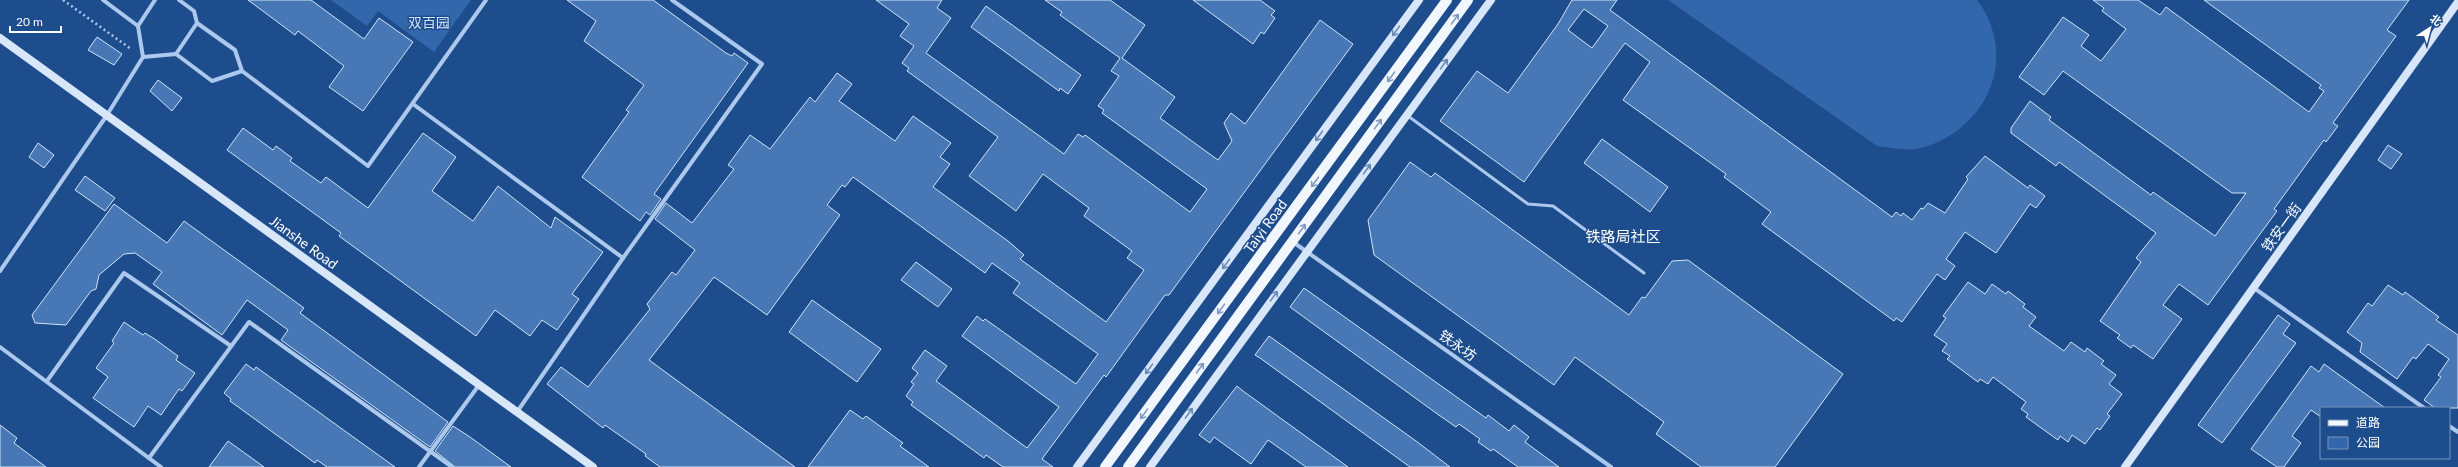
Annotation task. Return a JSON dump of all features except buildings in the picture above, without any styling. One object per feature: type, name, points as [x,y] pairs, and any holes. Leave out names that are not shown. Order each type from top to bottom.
[{"type":"main road","name":"Taiyi Road","points":[[1105,467],[1447,0]]},
{"type":"main road","points":[[1128,467],[1468,0]]},
{"type":"street","points":[[103,0],[138,26]]},
{"type":"street","points":[[0,271],[107,115],[143,57],[138,26],[155,0]]},
{"type":"street","points":[[179,0],[194,11],[197,23],[235,50],[242,71],[368,166],[414,104],[486,0]]},
{"type":"street","points":[[517,412],[623,258],[762,64],[672,0]]},
{"type":"street","points":[[1077,467],[1419,0]]},
{"type":"street","points":[[1150,467],[1490,0]]},
{"type":"street","name":"铁安一街","points":[[2125,467],[2458,2]]},
{"type":"street","points":[[176,54],[197,23]]},
{"type":"street","name":"Jianshe Road","points":[[0,38],[593,467]]},
{"type":"street","points":[[143,57],[176,54],[212,81],[242,71]]},
{"type":"street","points":[[414,104],[623,258]]},
{"type":"street","name":"铁永坊","points":[[1292,242],[1611,467]]},
{"type":"street","points":[[47,381],[124,273],[231,346]]},
{"type":"street","points":[[2254,288],[2423,407]]},
{"type":"street","points":[[149,458],[249,322],[452,467]]},
{"type":"street","points":[[0,347],[161,467]]},
{"type":"street","points":[[419,467],[479,384]]},
{"type":"lane","points":[[1407,115],[1528,204],[1553,206],[1644,273]]},
{"type":"path","points":[[63,0],[143,57]]},
{"type":"green space","name":"双百园","points":[[331,0],[471,0],[434,52],[378,11],[367,26]]},
{"type":"green space","points":[[1668,0],[1977,0],[1990,23],[1996,46],[1995,69],[1989,91],[1977,110],[1961,127],[1941,140],[1917,149],[1877,146]]},
{"type":"district","name":"铁路局社区","points":[[1623,236]]}]
